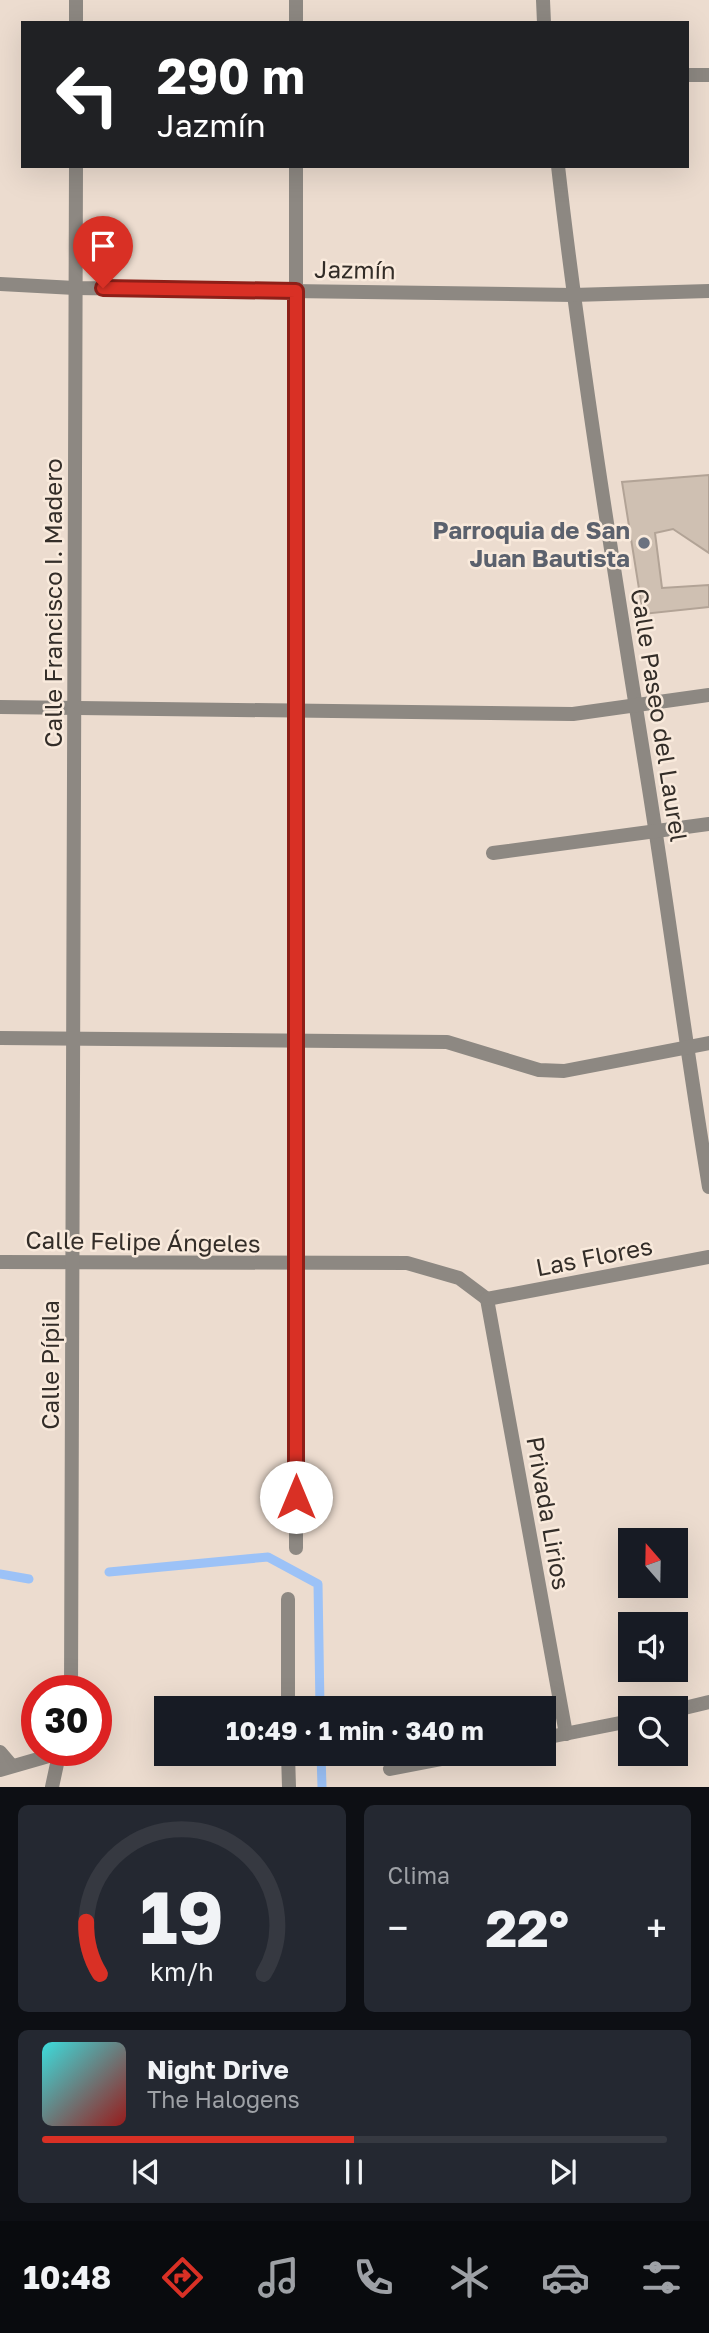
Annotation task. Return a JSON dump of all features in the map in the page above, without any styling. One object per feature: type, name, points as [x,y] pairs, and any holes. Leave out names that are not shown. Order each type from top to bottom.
[{"type":"street","points":[[76,0],[76,21]]},
{"type":"street","points":[[296,0],[296,21]]},
{"type":"street","points":[[543,0],[544,21]]},
{"type":"street","points":[[689,75],[709,75]]},
{"type":"street","name":"Calle Francisco I. Madero","points":[[73,1039],[76,168]]},
{"type":"street","points":[[296,168],[296,1548]]},
{"type":"street","name":"Calle Paseo del Laurel","points":[[558,168],[573,295],[655,831],[685,1048],[709,1187]]},
{"type":"street","name":"Jazmín","points":[[0,284],[75,288],[573,295],[709,291]]},
{"type":"street","points":[[0,707],[573,713],[709,695]]},
{"type":"street","points":[[493,853],[709,824]]},
{"type":"street","points":[[0,1038],[447,1042],[539,1070],[564,1071],[709,1044]]},
{"type":"street","name":"Calle Pípila","points":[[71,1675],[73,1039]]},
{"type":"street","name":"Las Flores","points":[[487,1299],[709,1257]]},
{"type":"street","name":"Calle Felipe Ángeles","points":[[0,1262],[296,1265],[407,1263],[458,1278],[487,1299]]},
{"type":"street","name":"Privada Lirios","points":[[487,1299],[566,1734]]},
{"type":"street","points":[[288,1598],[288,1696]]},
{"type":"street","points":[[688,1707],[709,1702]]},
{"type":"street","points":[[556,1736],[618,1723]]},
{"type":"street","points":[[0,1752],[6,1768]]},
{"type":"street","points":[[52,1787],[56,1766]]},
{"type":"street","points":[[288,1766],[289,1787]]},
{"type":"street","points":[[390,1769],[406,1766]]},
{"type":"building","name":"Parroquia de San Juan Bautista","points":[[709,475],[709,553],[673,529],[655,533],[662,588],[709,585],[709,607],[643,614],[622,482]]},
{"type":"waterway","points":[[109,1572],[268,1557],[318,1584],[320,1696]]},
{"type":"waterway","points":[[0,1574],[29,1579]]},
{"type":"waterway","points":[[321,1766],[322,1787]]},
{"type":"place","name":"Parroquia de San Juan Bautista","points":[[644,543]]},
{"type":"route","points":[[103,288],[296,291],[296,1497]]}]
